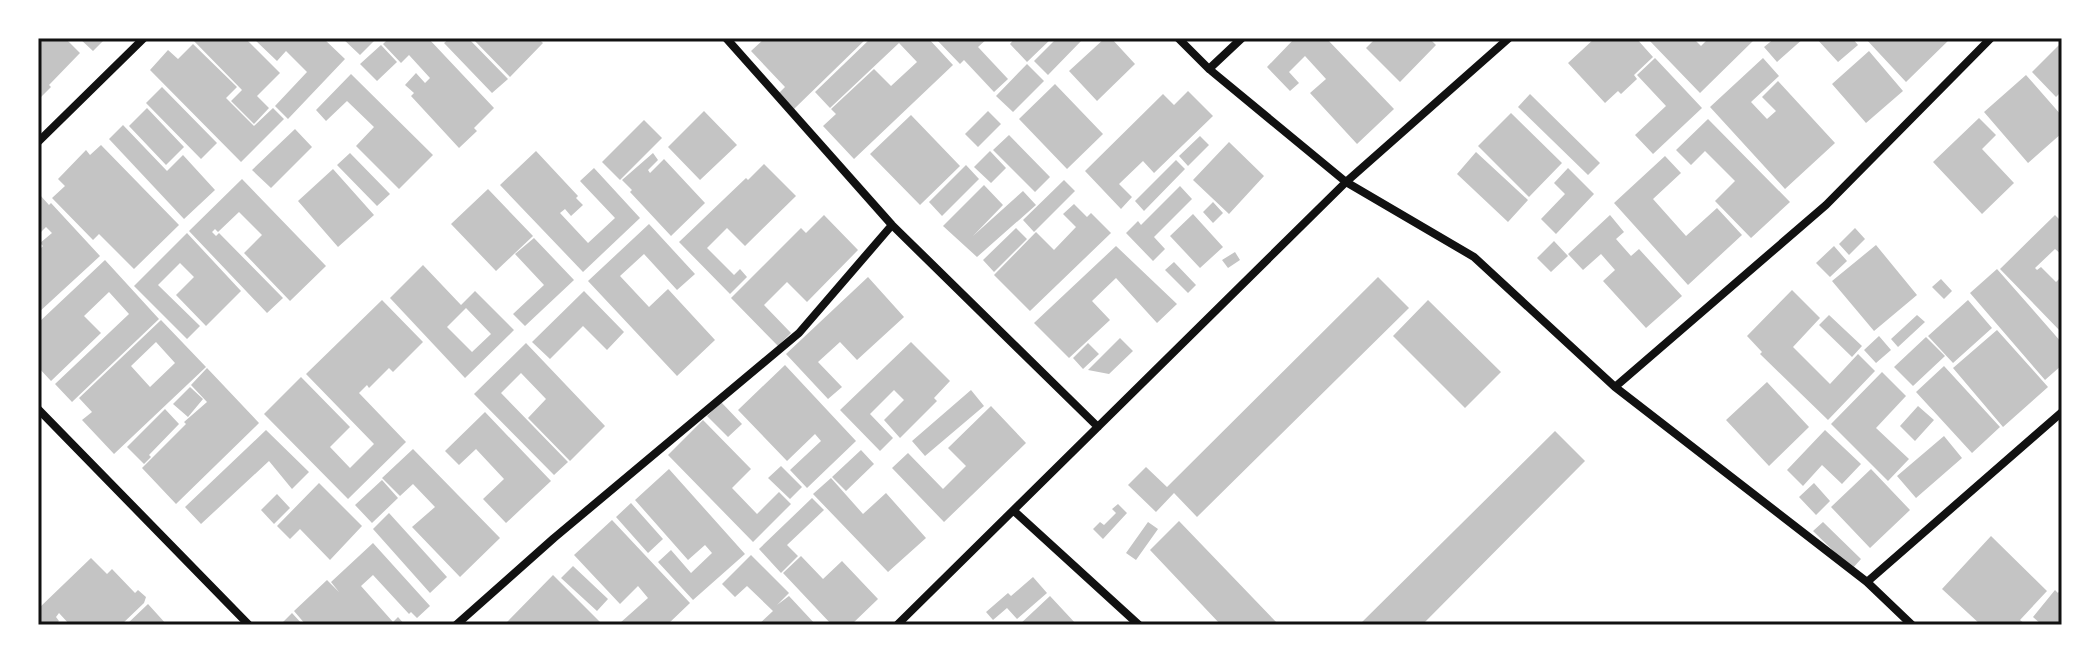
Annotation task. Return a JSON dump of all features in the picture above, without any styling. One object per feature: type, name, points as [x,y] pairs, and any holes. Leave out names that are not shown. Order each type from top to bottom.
[{"type":"street","points":[[38,142],[144,38]]},
{"type":"street","points":[[726,38],[892,225],[1098,427]]},
{"type":"street","points":[[1178,38],[1209,69],[1346,182],[1474,257],[1615,387],[1867,582],[1912,625]]},
{"type":"street","points":[[1209,69],[1242,38]]},
{"type":"street","points":[[897,625],[1346,182],[1509,38]]},
{"type":"street","points":[[1615,387],[1826,205],[1991,38]]},
{"type":"street","points":[[456,625],[554,538],[799,333],[892,225]]},
{"type":"street","points":[[38,409],[249,625]]},
{"type":"street","points":[[1867,582],[2062,412]]},
{"type":"street","points":[[1014,511],[1139,625]]},
{"type":"building","points":[[38,38],[65,38],[80,53],[38,100]]},
{"type":"building","points":[[79,38],[106,38],[93,51]]},
{"type":"building","points":[[191,38],[245,38],[280,73],[257,96],[269,108],[254,124],[231,101],[242,90]]},
{"type":"building","points":[[253,38],[323,38],[345,59],[288,119],[275,106],[307,72],[286,51],[277,61]]},
{"type":"building","points":[[342,38],[377,38],[360,55]]},
{"type":"building","points":[[389,38],[428,38],[494,108],[459,148],[411,96],[414,93],[405,85],[416,73],[425,83],[430,78],[409,55],[401,63],[383,44]]},
{"type":"building","points":[[450,38],[468,38],[508,79],[492,93],[444,43]]},
{"type":"building","points":[[472,38],[538,38],[543,43],[510,77]]},
{"type":"building","points":[[765,38],[867,38],[794,109],[778,94],[785,87],[751,51]]},
{"type":"building","points":[[871,38],[928,38],[953,65],[854,159],[823,126],[836,114],[831,109],[874,69],[891,86],[917,62],[899,43],[830,108],[815,92]]},
{"type":"building","points":[[935,38],[988,38],[978,47],[1008,79],[994,92],[964,60],[960,64]]},
{"type":"building","points":[[1015,38],[1052,38],[1027,62],[1010,44]]},
{"type":"building","points":[[1057,38],[1084,38],[1048,75],[1034,61]]},
{"type":"building","points":[[1105,38],[1111,38],[1135,64],[1097,101],[1069,71]]},
{"type":"building","points":[[1295,38],[1326,38],[1394,109],[1357,144],[1310,93],[1326,79],[1305,56],[1289,72],[1299,83],[1290,91],[1267,67]]},
{"type":"building","points":[[1376,38],[1400,38],[1403,41],[1405,38],[1429,38],[1436,45],[1400,82],[1366,48]]},
{"type":"building","points":[[1595,38],[1636,38],[1653,57],[1634,75],[1637,79],[1605,103],[1568,63]]},
{"type":"building","points":[[1647,38],[1693,38],[1701,46],[1709,38],[1754,40],[1700,93]]},
{"type":"building","points":[[1775,38],[1804,38],[1777,62],[1764,47]]},
{"type":"building","points":[[1816,38],[1852,38],[1858,45],[1838,62]]},
{"type":"building","points":[[1865,38],[1951,38],[1906,82]]},
{"type":"building","points":[[2062,42],[2062,91],[2056,97],[2032,72]]},
{"type":"building","points":[[193,44],[237,87],[226,98],[254,126],[273,108],[284,119],[241,162],[150,70],[168,50],[178,59]]},
{"type":"building","points":[[381,45],[397,62],[377,81],[360,64]]},
{"type":"building","points":[[1869,51],[1903,91],[1866,123],[1832,84]]},
{"type":"building","points":[[1655,58],[1702,108],[1653,154],[1635,135],[1666,106],[1637,75]]},
{"type":"building","points":[[1763,58],[1779,76],[1751,102],[1767,119],[1776,111],[1762,97],[1778,81],[1835,143],[1785,189],[1710,107]]},
{"type":"building","points":[[1027,64],[1044,81],[1013,112],[996,96]]},
{"type":"building","points":[[351,74],[433,155],[399,189],[356,146],[374,127],[347,101],[326,121],[316,110]]},
{"type":"building","points":[[2026,75],[2062,116],[2062,133],[2028,163],[1984,112]]},
{"type":"building","points":[[1055,84],[1103,134],[1067,169],[1019,119]]},
{"type":"building","points":[[162,87],[217,143],[201,159],[146,103]]},
{"type":"building","points":[[1188,91],[1213,116],[1154,173],[1143,161],[1119,184],[1132,197],[1121,209],[1085,171],[1163,94],[1174,105]]},
{"type":"building","points":[[1530,94],[1600,163],[1588,175],[1518,107]]},
{"type":"building","points":[[147,108],[184,147],[166,165],[129,126]]},
{"type":"building","points":[[704,111],[737,145],[700,180],[668,147]]},
{"type":"building","points":[[988,111],[1001,124],[978,147],[965,134]]},
{"type":"building","points":[[1511,113],[1562,163],[1529,197],[1478,146]]},
{"type":"building","points":[[911,115],[960,166],[920,205],[870,154]]},
{"type":"building","points":[[1979,118],[1996,135],[1982,149],[2014,183],[1982,214],[1933,162]]},
{"type":"building","points":[[1708,119],[1790,202],[1751,238],[1715,201],[1735,181],[1705,151],[1691,165],[1676,150]]},
{"type":"building","points":[[644,120],[662,138],[620,180],[602,162]]},
{"type":"building","points":[[123,125],[167,171],[183,155],[215,190],[184,219],[109,139]]},
{"type":"building","points":[[295,129],[312,147],[271,188],[252,170]]},
{"type":"building","points":[[1009,135],[1050,177],[1035,192],[993,150]]},
{"type":"building","points":[[1200,136],[1209,145],[1188,166],[1179,156]]},
{"type":"building","points":[[1229,142],[1264,176],[1229,214],[1193,180]]},
{"type":"building","points":[[101,145],[179,225],[134,269],[99,234],[93,240],[52,198],[65,186],[58,179],[86,150],[90,155]]},
{"type":"building","points":[[536,151],[578,196],[576,198],[583,205],[571,216],[565,209],[560,213],[588,243],[615,218],[580,181],[594,168],[640,218],[583,272],[500,185]]},
{"type":"building","points":[[990,151],[1006,168],[991,183],[974,167]]},
{"type":"building","points":[[1476,152],[1528,200],[1508,222],[1457,174]]},
{"type":"building","points":[[350,153],[390,194],[377,206],[337,165]]},
{"type":"building","points":[[653,153],[658,160],[648,170],[650,173],[664,159],[705,203],[671,236],[622,180]]},
{"type":"building","points":[[1665,156],[1681,173],[1653,199],[1686,236],[1717,208],[1742,235],[1688,285],[1614,203]]},
{"type":"building","points":[[1176,160],[1185,169],[1144,211],[1135,201]]},
{"type":"building","points":[[764,164],[796,196],[745,246],[727,228],[707,248],[734,275],[740,269],[747,277],[730,294],[679,242]]},
{"type":"building","points":[[966,165],[979,179],[942,216],[929,202]]},
{"type":"building","points":[[1568,168],[1594,194],[1556,234],[1541,219],[1565,194],[1554,183]]},
{"type":"building","points":[[333,169],[374,215],[338,247],[298,201]]},
{"type":"building","points":[[242,179],[326,266],[290,301],[244,253],[262,235],[239,212],[218,232],[215,229],[212,232],[216,236],[219,233],[283,298],[267,313],[189,231]]},
{"type":"building","points":[[1064,180],[1075,191],[1034,232],[1023,220]]},
{"type":"building","points":[[984,185],[1003,205],[973,236],[1023,191],[1036,205],[977,257],[943,226]]},
{"type":"building","points":[[1180,186],[1192,199],[1154,237],[1165,249],[1153,261],[1126,233],[1138,221],[1141,225]]},
{"type":"building","points":[[488,189],[533,236],[496,271],[451,224]]},
{"type":"building","points":[[40,195],[100,256],[38,313],[38,251],[43,246],[40,243],[52,233],[46,227],[38,235]]},
{"type":"building","points":[[1213,202],[1223,213],[1213,223],[1203,212]]},
{"type":"building","points":[[1074,204],[1087,217],[1091,213],[1111,233],[1030,311],[994,275],[1036,232],[1054,250],[1076,227],[1063,214]]},
{"type":"building","points":[[1193,214],[1223,247],[1200,268],[1170,236]]},
{"type":"building","points":[[824,215],[858,250],[807,302],[787,282],[764,305],[791,333],[778,346],[731,298],[801,228],[806,233]]},
{"type":"building","points":[[1610,215],[1624,232],[1616,239],[1631,256],[1639,249],[1682,296],[1646,328],[1603,281],[1615,270],[1601,254],[1583,270],[1568,254]]},
{"type":"building","points":[[2055,215],[2062,222],[2062,255],[2055,249],[2035,268],[2041,267],[2056,282],[2062,276],[2062,333],[2000,269]]},
{"type":"building","points":[[649,224],[695,274],[677,290],[644,254],[620,276],[649,307],[668,289],[715,340],[677,376],[588,281]]},
{"type":"building","points":[[1016,228],[1027,239],[994,272],[983,260]]},
{"type":"building","points":[[1855,228],[1865,239],[1849,255],[1839,244]]},
{"type":"building","points":[[187,233],[241,291],[206,326],[176,295],[194,277],[180,263],[158,285],[200,326],[187,339],[134,286]]},
{"type":"building","points":[[534,238],[574,280],[525,326],[513,314],[544,285],[515,254]]},
{"type":"building","points":[[1554,241],[1568,256],[1551,272],[1537,258]]},
{"type":"building","points":[[1876,245],[1917,295],[1874,331],[1832,281]]},
{"type":"building","points":[[1116,246],[1177,304],[1157,323],[1116,278],[1092,301],[1110,320],[1069,358],[1034,323]]},
{"type":"building","points":[[1834,246],[1847,261],[1830,277],[1816,263]]},
{"type":"building","points":[[1235,252],[1240,260],[1228,268],[1222,260]]},
{"type":"building","points":[[105,260],[159,319],[72,402],[55,384],[129,314],[109,292],[84,316],[101,333],[51,381],[38,367],[38,323]]},
{"type":"building","points":[[1174,262],[1196,285],[1188,293],[1165,270]]},
{"type":"building","points":[[423,265],[461,305],[475,291],[514,330],[465,378],[390,298]],"holes":[[[466,308],[491,334],[472,352],[447,327]]]},
{"type":"building","points":[[1997,269],[2062,343],[2062,365],[2045,380],[1970,293]]},
{"type":"building","points":[[868,277],[904,317],[857,360],[840,342],[818,362],[842,387],[828,399],[786,354]]},
{"type":"building","points":[[1378,277],[1409,308],[1197,517],[1174,493],[1156,512],[1128,485],[1146,467],[1167,487]]},
{"type":"building","points":[[1941,279],[1952,291],[1944,299],[1932,287]]},
{"type":"building","points":[[1792,290],[1820,318],[1793,347],[1830,384],[1858,354],[1875,371],[1828,420],[1760,354],[1762,352],[1747,336]]},
{"type":"building","points":[[584,291],[624,332],[607,350],[583,326],[550,359],[532,342]]},
{"type":"building","points":[[382,300],[423,342],[393,372],[389,368],[369,388],[367,385],[359,393],[406,442],[348,499],[264,414],[301,377],[350,427],[330,447],[350,468],[374,444],[306,374]]},
{"type":"building","points":[[1428,300],[1501,372],[1465,408],[1393,336]]},
{"type":"building","points":[[1968,300],[1992,328],[1953,363],[1928,336]]},
{"type":"building","points":[[1829,315],[1862,346],[1852,357],[1819,325]]},
{"type":"building","points":[[1917,315],[1925,322],[1898,347],[1891,339]]},
{"type":"building","points":[[161,320],[206,367],[114,454],[82,420],[92,412],[79,398]],"holes":[[[156,342],[175,363],[150,387],[131,366]]]},
{"type":"building","points":[[1997,330],[2048,387],[2003,427],[1953,368]]},
{"type":"building","points":[[1879,336],[1891,350],[1876,363],[1864,350]]},
{"type":"building","points":[[1926,337],[1945,356],[1913,386],[1894,367]]},
{"type":"building","points":[[1120,338],[1133,351],[1109,374],[1088,370]]},
{"type":"building","points":[[911,342],[950,381],[934,398],[937,401],[900,438],[884,420],[904,400],[894,390],[870,414],[893,438],[880,451],[840,410]]},
{"type":"building","points":[[526,343],[605,426],[570,461],[528,418],[546,399],[521,373],[501,393],[568,462],[554,475],[474,394]]},
{"type":"building","points":[[1088,343],[1099,354],[1083,369],[1073,358]]},
{"type":"building","points":[[785,365],[856,441],[807,488],[790,470],[821,441],[815,434],[787,461],[738,410]]},
{"type":"building","points":[[1944,366],[2000,427],[1972,453],[1916,392]]},
{"type":"building","points":[[207,368],[259,423],[176,504],[142,468],[207,402],[191,385]]},
{"type":"building","points":[[1882,372],[1906,396],[1876,428],[1909,459],[1888,481],[1831,424]]},
{"type":"building","points":[[1767,382],[1809,427],[1769,466],[1726,420]]},
{"type":"building","points":[[190,387],[203,399],[188,417],[173,404]]},
{"type":"building","points":[[971,390],[984,406],[925,456],[912,441]]},
{"type":"building","points":[[721,402],[742,424],[728,437],[707,416]]},
{"type":"building","points":[[991,406],[1026,443],[944,522],[892,468],[908,453],[943,489],[966,466],[948,448]]},
{"type":"building","points":[[1918,406],[1934,420],[1915,441],[1900,426]]},
{"type":"building","points":[[165,409],[179,424],[144,464],[127,447]]},
{"type":"building","points":[[485,412],[551,481],[506,523],[483,499],[504,479],[476,449],[459,465],[445,451]]},
{"type":"building","points":[[703,420],[751,469],[732,488],[757,514],[779,492],[791,504],[753,542],[668,455]]},
{"type":"building","points":[[266,430],[309,472],[292,489],[269,461],[201,524],[185,507]]},
{"type":"building","points":[[1825,430],[1861,464],[1842,484],[1822,465],[1803,486],[1787,470]]},
{"type":"building","points":[[1555,431],[1585,461],[1422,625],[1359,625]]},
{"type":"building","points":[[1944,436],[1962,458],[1916,498],[1897,476]]},
{"type":"building","points":[[413,449],[500,538],[460,577],[412,527],[435,507],[413,484],[400,496],[382,478]]},
{"type":"building","points":[[861,450],[874,464],[846,491],[832,477]]},
{"type":"building","points":[[781,466],[802,487],[790,499],[768,478]]},
{"type":"building","points":[[669,469],[745,554],[693,600],[658,562],[671,550],[691,573],[712,553],[705,545],[688,560],[635,500]]},
{"type":"building","points":[[1871,469],[1910,510],[1870,548],[1831,507]]},
{"type":"building","points":[[831,478],[863,514],[886,493],[926,538],[888,572],[813,494]]},
{"type":"building","points":[[382,480],[398,498],[372,523],[355,505]]},
{"type":"building","points":[[319,483],[362,526],[330,560],[300,529],[290,539],[277,526]]},
{"type":"building","points":[[1814,483],[1830,501],[1816,515],[1799,497]]},
{"type":"building","points":[[277,494],[290,508],[274,524],[261,510]]},
{"type":"building","points":[[812,498],[824,510],[787,545],[798,556],[781,573],[759,549]]},
{"type":"building","points":[[631,503],[663,539],[648,553],[616,517]]},
{"type":"building","points":[[1118,504],[1127,513],[1103,539],[1093,529],[1100,522],[1104,525],[1116,513],[1112,509]]},
{"type":"building","points":[[389,513],[447,577],[430,593],[373,529]]},
{"type":"building","points":[[612,520],[690,603],[667,625],[622,625],[620,623],[648,598],[638,586],[620,604],[574,555]]},
{"type":"building","points":[[1179,521],[1279,625],[1221,625],[1150,550]]},
{"type":"building","points":[[1148,522],[1158,529],[1136,560],[1126,553]]},
{"type":"building","points":[[1823,522],[1861,559],[1852,569],[1813,531]]},
{"type":"building","points":[[1991,536],[2047,591],[2020,620],[2026,625],[1981,625],[1942,589]]},
{"type":"building","points":[[373,543],[430,606],[417,618],[411,612],[409,614],[373,575],[361,586],[393,622],[398,617],[405,625],[306,625],[294,611],[327,580],[339,592],[331,582]]},
{"type":"building","points":[[751,555],[789,593],[777,605],[789,596],[816,625],[758,625],[773,611],[747,586],[735,597],[722,584]]},
{"type":"building","points":[[801,556],[823,579],[842,561],[878,599],[851,625],[832,625],[783,573]]},
{"type":"building","points":[[91,558],[107,574],[112,569],[135,593],[138,590],[146,597],[144,603],[121,625],[70,625],[59,613],[56,617],[59,621],[55,625],[38,625],[38,609]]},
{"type":"building","points":[[573,566],[608,599],[597,611],[561,578]]},
{"type":"building","points":[[553,575],[603,625],[504,625]]},
{"type":"building","points":[[1033,577],[1047,593],[1017,619],[1007,608],[993,620],[986,612]]},
{"type":"building","points":[[2062,587],[2062,625],[2042,625],[2033,617],[2055,590],[2058,593]]},
{"type":"building","points":[[1050,596],[1077,625],[1019,625]]},
{"type":"building","points":[[148,604],[167,625],[126,625]]},
{"type":"building","points":[[292,613],[303,625],[280,625]]}]
